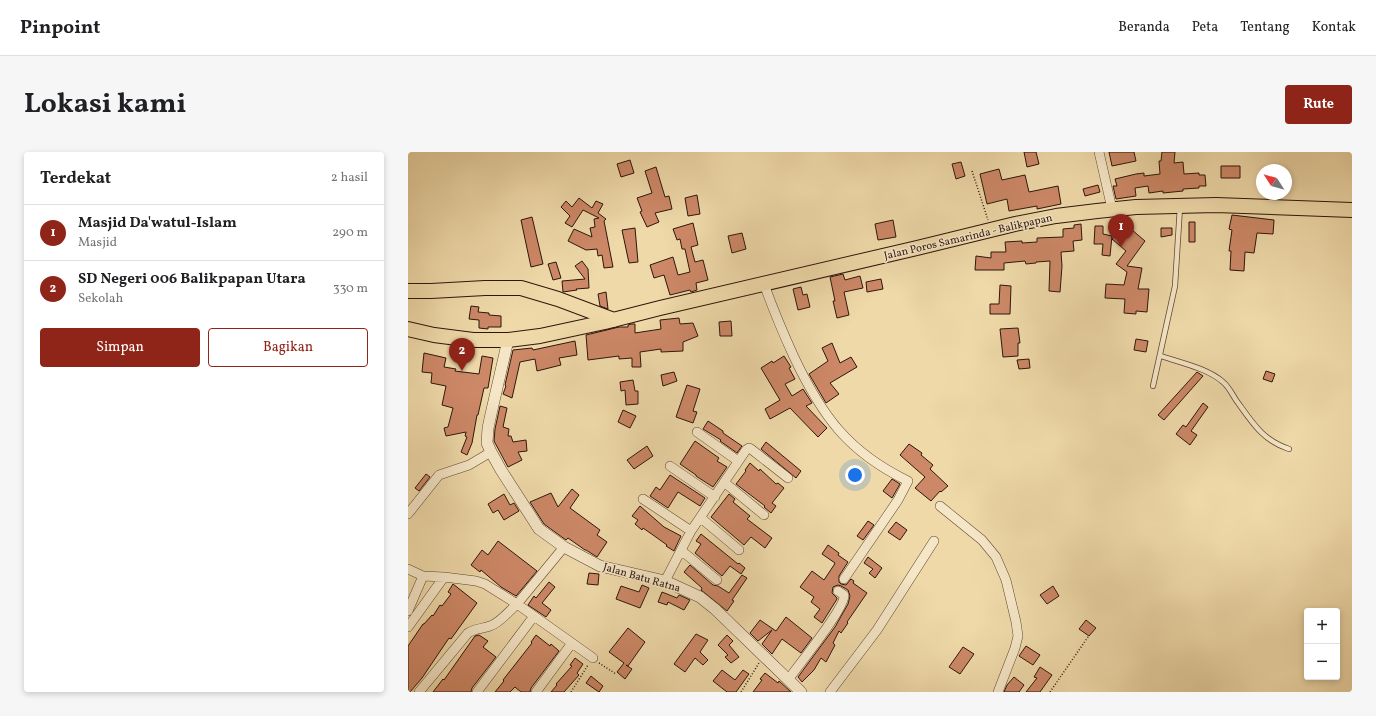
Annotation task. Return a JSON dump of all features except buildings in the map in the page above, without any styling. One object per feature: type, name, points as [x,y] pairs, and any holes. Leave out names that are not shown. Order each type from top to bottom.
[{"type":"highway","name":"Jalan Poros Samarinda - Balikpapan","points":[[408,329],[434,335],[473,340],[508,340],[540,336],[614,320],[917,248],[990,229],[1056,216],[1136,207],[1180,206],[1261,206],[1352,210]]},
{"type":"highway","points":[[408,291],[521,288],[558,299],[614,320]]},
{"type":"street","points":[[1099,152],[1112,209]]},
{"type":"street","points":[[764,284],[778,322],[805,381],[828,418],[848,441],[891,473],[908,481],[898,500],[844,579]]},
{"type":"street","name":"Jalan Batu Ratna","points":[[508,340],[488,428],[488,443],[491,452],[535,525],[547,536],[592,562],[609,569],[665,581],[695,594],[706,602],[801,692]]},
{"type":"street","points":[[697,432],[738,461]]},
{"type":"street","points":[[665,581],[691,531],[746,450],[749,448],[788,478]]},
{"type":"street","points":[[408,514],[439,475],[469,465],[491,452]]},
{"type":"street","points":[[670,466],[715,497]]},
{"type":"street","points":[[724,482],[764,515]]},
{"type":"street","points":[[643,499],[691,531]]},
{"type":"street","points":[[940,506],[982,540],[996,556],[1006,580],[1018,636],[1015,648],[998,692]]},
{"type":"street","points":[[701,518],[740,550]]},
{"type":"street","points":[[830,692],[877,630],[934,541]]},
{"type":"street","points":[[419,692],[468,633],[491,626],[518,604],[564,547]]},
{"type":"street","points":[[682,550],[717,580]]},
{"type":"street","points":[[408,569],[423,576],[476,581],[486,584],[518,604],[593,658]]},
{"type":"street","points":[[408,611],[423,576]]},
{"type":"street","points":[[408,627],[444,577]]},
{"type":"street","points":[[788,680],[829,625],[844,601],[844,595],[838,591]]},
{"type":"street","points":[[477,692],[534,616]]},
{"type":"street","points":[[536,692],[572,643]]},
{"type":"lane","points":[[1153,386],[1175,286],[1180,206]]},
{"type":"lane","points":[[1160,356],[1206,372],[1218,378],[1225,384],[1247,416],[1264,436],[1276,445],[1289,449]]},
{"type":"path","points":[[972,171],[990,229]]},
{"type":"path","points":[[1050,692],[1088,637]]},
{"type":"path","points":[[740,692],[763,657]]},
{"type":"path","points":[[571,692],[593,658],[616,674]]},
{"type":"place","name":"Masjid Da'watul-Islam","points":[[1121,247]]},
{"type":"place","name":"SD Negeri 006 Balikpapan Utara","points":[[462,371]]}]
